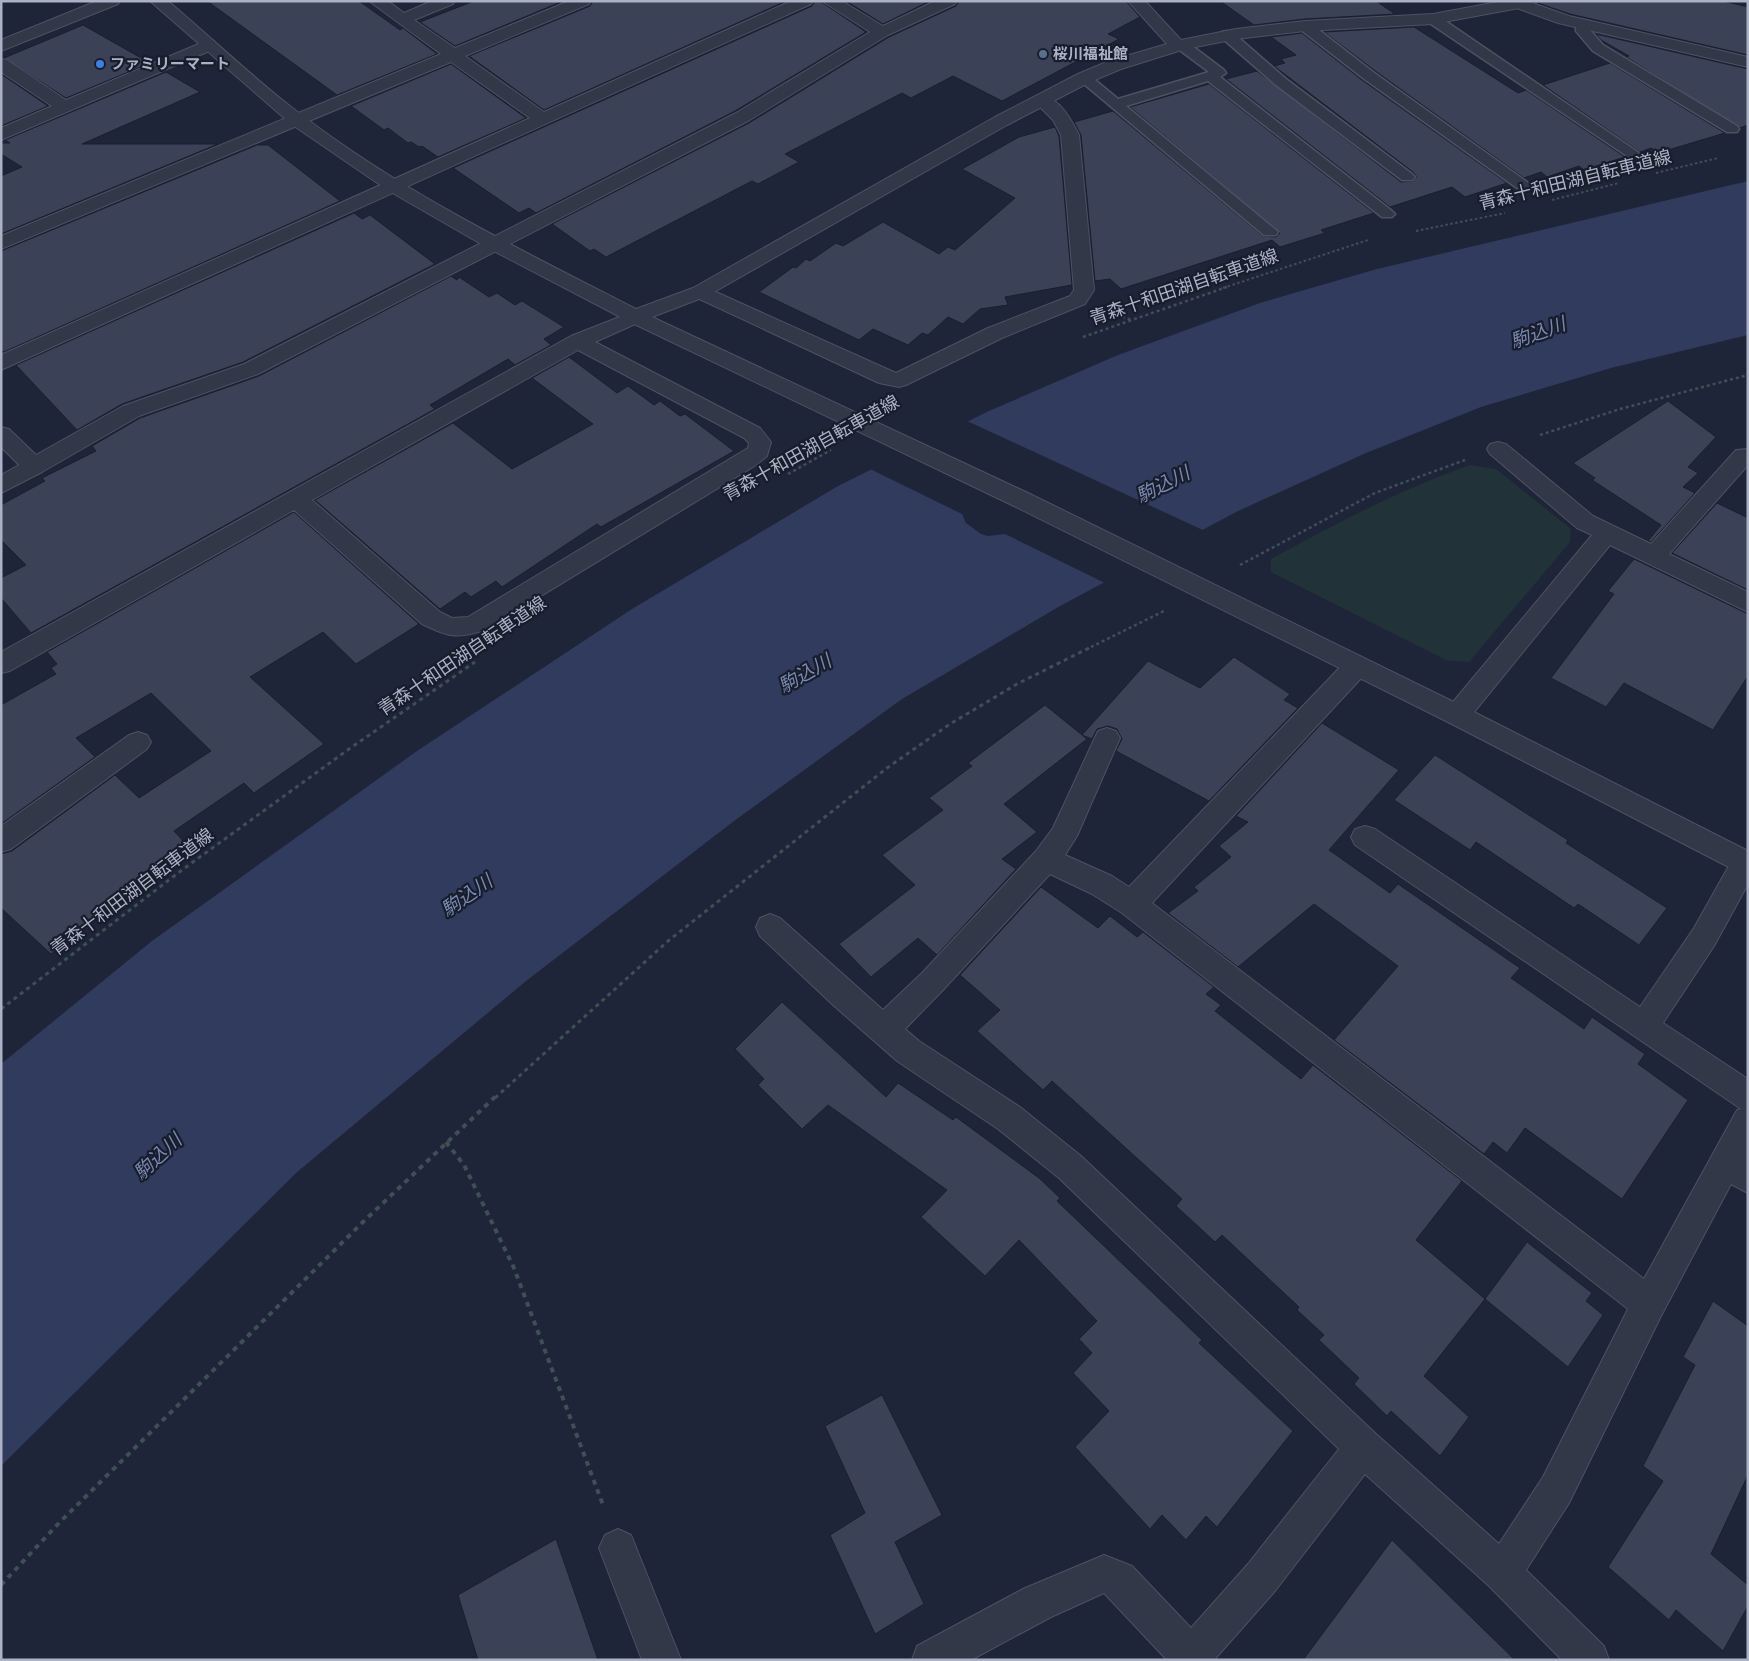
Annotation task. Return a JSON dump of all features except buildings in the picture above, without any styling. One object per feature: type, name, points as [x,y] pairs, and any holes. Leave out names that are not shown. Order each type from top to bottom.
[{"type":"street","points":[[1,46],[112,1]]},
{"type":"street","points":[[158,1],[298,120],[396,186],[495,244],[635,317],[878,432],[1457,715],[1746,864],[1704,937],[1644,1026]]},
{"type":"street","points":[[377,1],[544,119]]},
{"type":"street","points":[[402,19],[447,1]]},
{"type":"street","points":[[1,243],[583,1]]},
{"type":"street","points":[[1,363],[805,1]]},
{"type":"street","points":[[830,1],[882,32]]},
{"type":"street","points":[[1,485],[131,411],[251,368],[495,244],[742,116],[882,32],[950,1]]},
{"type":"street","points":[[1136,1],[1179,46]]},
{"type":"street","points":[[1,664],[578,341],[700,292],[1042,100],[1084,78],[1123,63],[1179,46],[1227,35],[1305,26],[1433,19],[1525,3],[1543,14],[1748,62]]},
{"type":"street","points":[[1,135],[208,45]]},
{"type":"street","points":[[1,64],[65,106]]},
{"type":"street","points":[[700,292],[886,378],[899,380],[995,333],[1078,300],[1084,290],[1070,135],[1061,117],[1042,100]]},
{"type":"street","points":[[296,499],[432,618],[448,626],[461,628],[476,624],[540,586],[748,460],[759,451],[760,442],[752,432],[629,370],[578,341]]},
{"type":"street","points":[[1,434],[34,467]]},
{"type":"street","points":[[1498,449],[1556,500],[1586,522],[1606,534],[1748,604]]},
{"type":"street","points":[[1653,557],[1744,455]]},
{"type":"street","points":[[1457,715],[1606,534]]},
{"type":"street","points":[[1132,904],[1357,666]]},
{"type":"street","points":[[883,1030],[932,982],[1046,859],[1063,836],[1107,738]]},
{"type":"street","points":[[1,841],[138,742]]},
{"type":"street","points":[[1365,837],[1748,1096]]},
{"type":"street","points":[[1046,859],[1102,885],[1132,904],[1649,1304]]},
{"type":"street","points":[[770,928],[883,1030],[940,1074],[1009,1118],[1070,1167],[1363,1447],[1502,1573],[1590,1660]]},
{"type":"street","points":[[1502,1573],[1556,1490],[1649,1304],[1737,1170],[1748,1121]]},
{"type":"street","points":[[931,1660],[1038,1602],[1104,1574],[1120,1579],[1183,1649],[1195,1652],[1235,1610],[1297,1534],[1363,1447]]},
{"type":"street","points":[[618,1548],[662,1660]]},
{"type":"lane","points":[[1433,19],[1632,153]]},
{"type":"lane","points":[[1582,24],[1583,31],[1598,48],[1732,129]]},
{"type":"lane","points":[[1305,26],[1368,75],[1522,185]]},
{"type":"lane","points":[[1227,35],[1281,82],[1407,177]]},
{"type":"lane","points":[[1117,104],[1219,73],[1179,46]]},
{"type":"lane","points":[[1210,76],[1387,214]]},
{"type":"lane","points":[[1084,78],[1270,232]]},
{"type":"path","name":"青森十和田湖自転車道線","points":[[1655,174],[1720,157]]},
{"type":"path","name":"青森十和田湖自転車道線","points":[[1546,202],[1627,180]]},
{"type":"path","name":"青森十和田湖自転車道線","points":[[1411,232],[1509,212]]},
{"type":"path","name":"青森十和田湖自転車道線","points":[[1080,338],[1314,256],[1374,239]]},
{"type":"path","points":[[1,1585],[58,1523],[265,1316],[446,1142],[668,941],[887,768],[984,702],[1193,585],[1375,493],[1498,449],[1620,409],[1748,375]]},
{"type":"path","name":"青森十和田湖自転車道線","points":[[782,478],[878,432]]},
{"type":"path","name":"青森十和田湖自転車道線","points":[[1,1009],[206,853],[349,749],[478,660]]},
{"type":"path","points":[[446,1142],[464,1165],[514,1268],[618,1548]]},
{"type":"shaded area","points":[[1470,465],[1496,469],[1571,529],[1570,542],[1469,662],[1446,660],[1271,572],[1271,559],[1295,546],[1393,496]]},
{"type":"water","name":"駒込川","points":[[1748,181],[1748,335],[1611,368],[1481,407],[1366,453],[1238,511],[1060,606],[902,699],[734,821],[526,981],[296,1173],[1,1466],[1,1064],[152,941],[417,751],[632,609],[838,486],[989,411],[1118,355],[1260,303],[1377,269]]},
{"type":"pier","points":[[965,420],[1205,531],[1107,584],[1005,534],[988,536],[981,534],[966,523],[962,514],[868,468]]},
{"type":"place","name":"桜川福祉館","points":[[1043,54]]},
{"type":"place","name":"ファミリーマート","points":[[100,64]]}]
